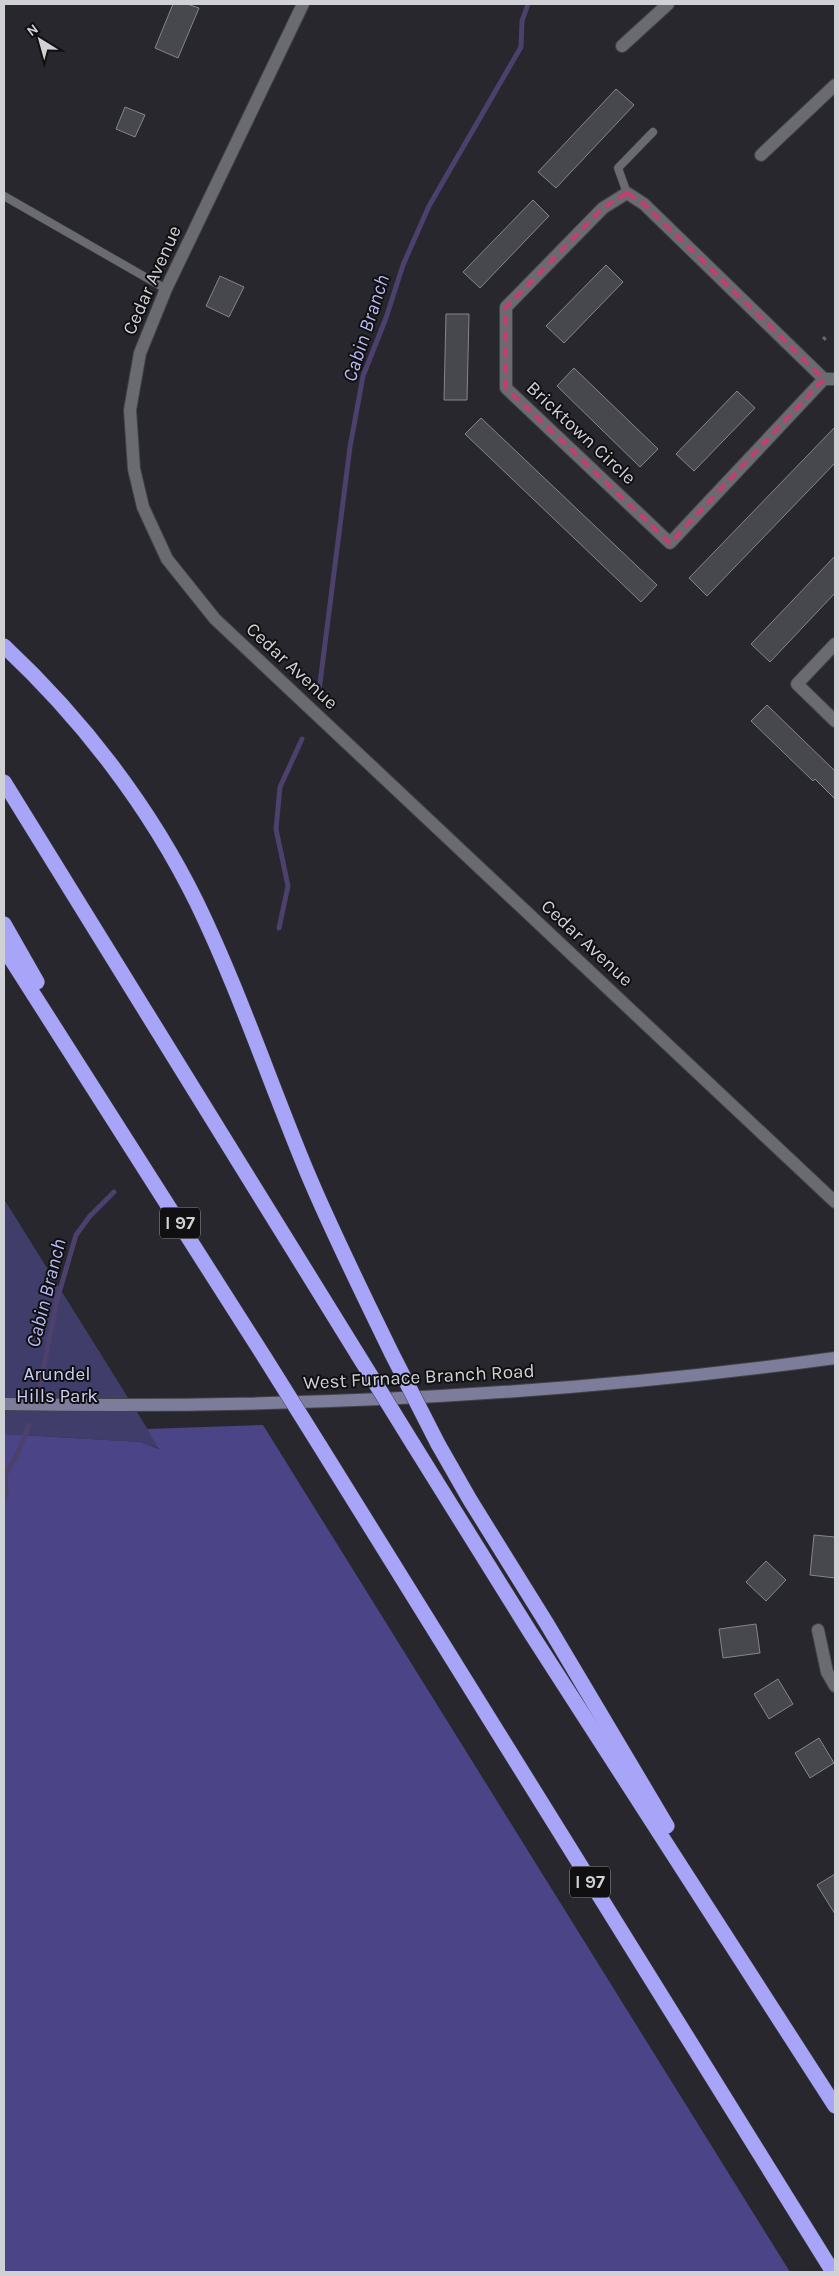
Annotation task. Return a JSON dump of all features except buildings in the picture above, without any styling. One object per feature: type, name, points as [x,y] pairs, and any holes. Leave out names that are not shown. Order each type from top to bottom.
[{"type":"highway","points":[[4,646],[74,719],[117,774],[156,831],[192,895],[224,968],[308,1174],[392,1354],[438,1444],[800,2050]]},
{"type":"highway","points":[[4,782],[530,1632],[835,2106]]},
{"type":"highway","points":[[4,924],[128,1140]]},
{"type":"highway","points":[[4,948],[128,1140]]},
{"type":"highway","name":"I 97","points":[[128,1140],[832,2272]]},
{"type":"main road","name":"West Furnace Branch Road","points":[[4,1404],[110,1406],[470,1395],[635,1383],[835,1358]]},
{"type":"street","name":"Cedar Avenue","points":[[303,4],[166,289],[140,353],[130,410],[134,469],[143,507],[167,559],[215,619],[835,1202]]},
{"type":"street","points":[[622,46],[668,4]]},
{"type":"street","points":[[761,155],[835,85]]},
{"type":"street","name":"Bricktown Circle","points":[[627,193],[644,204],[830,379],[670,543],[506,388],[506,307],[603,208],[627,193]]},
{"type":"street","points":[[835,644],[797,684],[835,721]]},
{"type":"street","points":[[818,1630],[827,1672],[835,1686]]},
{"type":"lane","points":[[627,193],[618,168],[653,132]]},
{"type":"lane","points":[[4,196],[166,289]]},
{"type":"path","points":[[823,337],[827,341]]},
{"type":"highlighted area","points":[[627,193],[644,204],[824,379],[670,543],[506,388],[506,307],[603,208]]},
{"type":"green space","name":"Arundel Hills Park","points":[[4,1199],[160,1449],[141,1442],[4,1434]]},
{"type":"shaded area","points":[[263,1425],[790,2272],[4,2272],[4,1434],[141,1442],[159,1449],[147,1429]]},
{"type":"waterway","name":"Cabin Branch","points":[[319,691],[350,447],[363,376],[386,318],[403,265],[429,206],[521,47],[522,21],[528,4]]},
{"type":"waterway","name":"Cabin Branch","points":[[279,928],[288,886],[276,829],[280,787],[302,739]]},
{"type":"waterway","name":"Cabin Branch","points":[[40,1385],[57,1300],[76,1235],[90,1216],[114,1192]]},
{"type":"waterway","name":"Cabin Branch","points":[[4,1500],[6,1494],[5,1475],[16,1457],[29,1425]]}]
